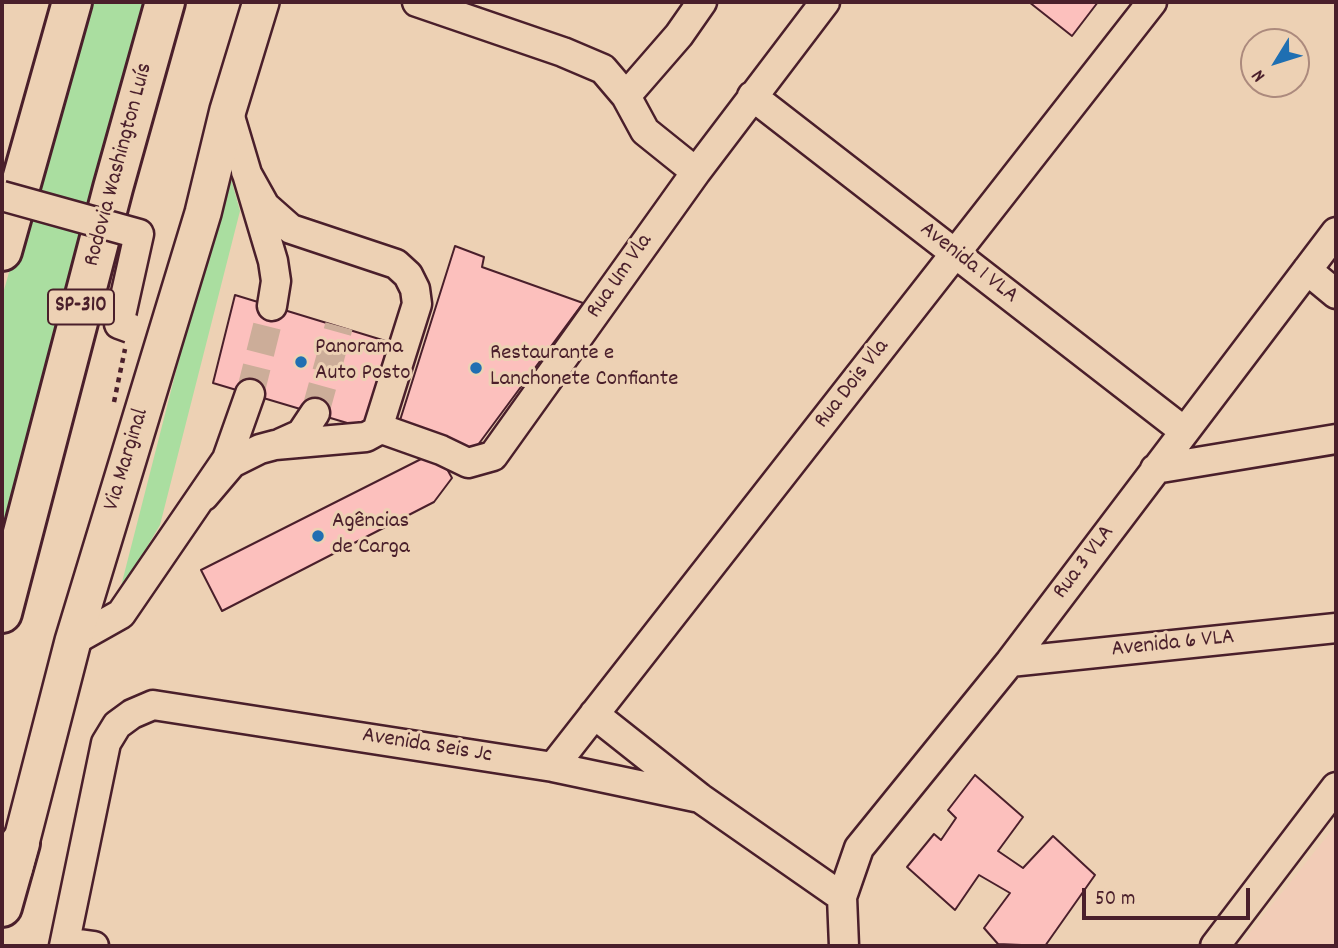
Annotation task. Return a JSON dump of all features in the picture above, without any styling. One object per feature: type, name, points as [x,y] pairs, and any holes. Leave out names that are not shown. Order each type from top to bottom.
[{"type":"highway","points":[[2,251],[72,2]]},
{"type":"highway","name":"Rodovia Washington Luís","points":[[2,613],[165,2]]},
{"type":"highway","points":[[124,148],[184,2]]},
{"type":"highway","points":[[2,907],[20,843]]},
{"type":"main road","name":"Via Marginal","points":[[2,921],[73,641],[203,213],[228,110],[261,2]]},
{"type":"street","points":[[417,2],[603,69],[626,96],[645,131],[696,172]]},
{"type":"street","points":[[626,96],[679,35],[702,2]]},
{"type":"street","name":"Rua Um Vla","points":[[379,428],[468,463],[493,456],[696,172],[825,2]]},
{"type":"street","name":"Rua Dois Vla","points":[[553,767],[1152,2]]},
{"type":"street","name":"Avenida 1 VLA","points":[[752,96],[1184,431]]},
{"type":"street","points":[[228,110],[273,261],[276,281],[272,306]]},
{"type":"street","points":[[246,173],[265,206],[291,229],[396,264],[408,275],[415,289],[417,304],[379,428],[366,437],[275,445]]},
{"type":"street","points":[[2,196],[139,234],[119,324],[130,328]]},
{"type":"street","name":"Rua 3 VLA","points":[[842,897],[859,848],[1010,662],[1336,232]]},
{"type":"street","points":[[1307,270],[1336,293]]},
{"type":"street","points":[[73,641],[121,614],[227,459],[250,394]]},
{"type":"street","points":[[204,496],[232,463],[244,455],[301,434],[315,413]]},
{"type":"street","points":[[1156,469],[1336,439]]},
{"type":"street","name":"Avenida 6 VLA","points":[[1010,662],[1336,628]]},
{"type":"street","name":"Avenida Seis Jc","points":[[65,944],[106,743],[117,725],[132,714],[153,705],[553,767],[700,798]]},
{"type":"street","points":[[594,714],[700,798],[842,897],[844,946]]},
{"type":"street","points":[[1214,946],[1336,787]]},
{"type":"street","points":[[65,944],[94,946]]},
{"type":"shaded area","points":[[1336,825],[1336,946],[1239,946]]},
{"type":"green space","points":[[86,2],[150,2],[2,568],[2,297]]},
{"type":"green space","points":[[228,168],[240,211],[160,525],[119,594]]},
{"type":"building","points":[[1029,2],[1098,2],[1072,36]]},
{"type":"building","name":"Restaurante e Lanchonete Confiante","points":[[455,246],[484,257],[482,267],[583,303],[469,457],[396,433]]},
{"type":"building","name":"Panorama Auto Posto","points":[[235,295],[389,342],[364,428],[213,383]]},
{"type":"building","name":"Agências de Carga","points":[[437,451],[452,478],[434,502],[222,611],[201,570]]},
{"type":"building","points":[[975,775],[1023,817],[998,851],[1023,868],[1053,836],[1095,875],[1045,946],[998,944],[984,928],[1010,893],[979,875],[955,910],[907,867],[934,834],[941,840],[956,818],[948,810]]},
{"type":"tunnel","points":[[250,394],[272,306]]},
{"type":"tunnel","points":[[315,413],[339,326]]},
{"type":"place","name":"Panorama Auto Posto","points":[[301,362]]},
{"type":"place","name":"Restaurante e Lanchonete Confiante","points":[[476,368]]},
{"type":"place","name":"Agências de Carga","points":[[318,536]]}]
